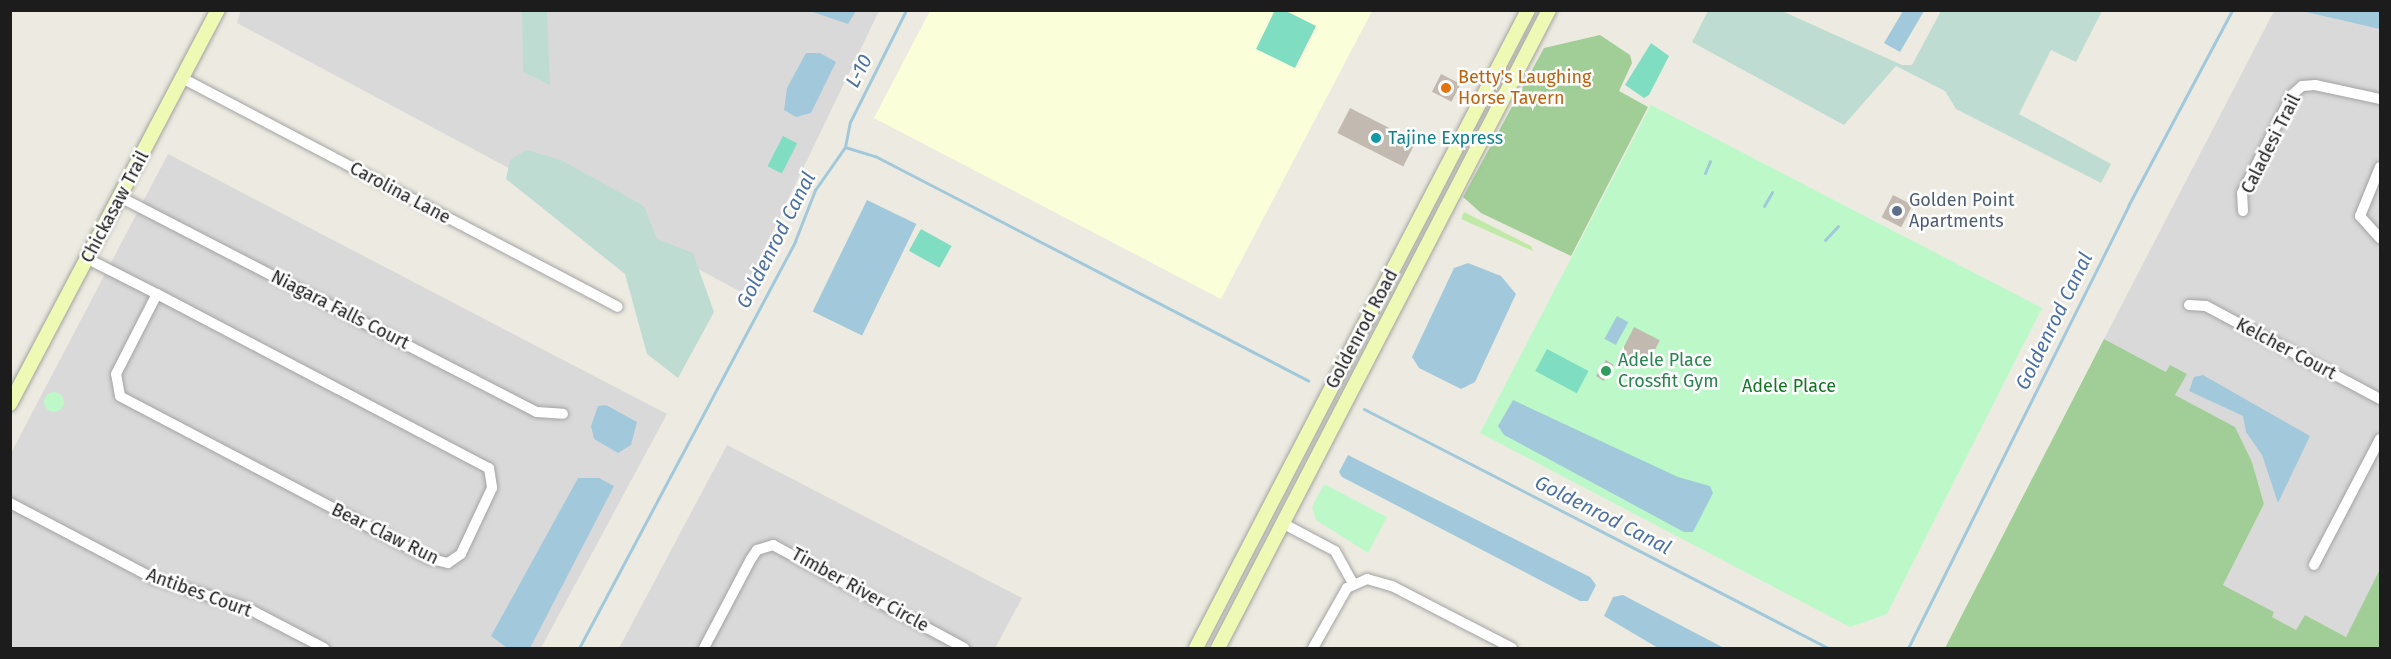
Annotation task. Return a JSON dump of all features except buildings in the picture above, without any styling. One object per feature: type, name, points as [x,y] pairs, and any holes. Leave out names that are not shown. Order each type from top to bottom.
[{"type":"main road","name":"Chickasaw Trail","points":[[11,403],[218,10]]},
{"type":"main road","name":"Goldenrod Road","points":[[1196,648],[1528,10]]},
{"type":"main road","name":"Goldenrod Road","points":[[1218,648],[1549,10]]},
{"type":"main road","points":[[1428,201],[1435,230]]},
{"type":"main road","points":[[1282,483],[1284,524]]},
{"type":"main road","points":[[1264,516],[1271,548]]},
{"type":"street","name":"Carolina Lane","points":[[182,78],[618,307]]},
{"type":"street","name":"Caladesi Trail","points":[[2242,211],[2241,193],[2292,95],[2302,86],[2315,85],[2380,99]]},
{"type":"street","points":[[2380,167],[2361,204],[2360,216],[2380,238]]},
{"type":"street","name":"Niagara Falls Court","points":[[120,197],[537,412],[562,414]]},
{"type":"street","name":"Bear Claw Run","points":[[88,259],[157,294],[489,468],[492,488],[461,554],[448,563],[430,559],[120,396],[116,374],[157,294]]},
{"type":"street","name":"Kelcher Court","points":[[2189,305],[2206,306],[2380,399]]},
{"type":"street","points":[[2314,565],[2380,439]]},
{"type":"street","name":"Antibes Court","points":[[10,503],[155,579],[247,608],[324,648]]},
{"type":"street","points":[[1284,524],[1335,551],[1352,582]]},
{"type":"street","name":"Timber River Circle","points":[[704,648],[757,550],[773,545],[964,648]]},
{"type":"street","points":[[1352,582],[1382,581],[1512,648]]},
{"type":"street","points":[[1313,648],[1352,582]]},
{"type":"shaded area","points":[[241,10],[879,11],[743,293],[237,23]]},
{"type":"shaded area","points":[[522,11],[547,11],[550,85],[523,72]]},
{"type":"shaded area","points":[[810,11],[856,11],[848,24]]},
{"type":"shaded area","points":[[930,11],[1372,11],[1221,299],[874,118]]},
{"type":"shaded area","points":[[1708,11],[1782,11],[1902,65],[1912,65],[1941,11],[2102,11],[2076,62],[2051,50],[2019,114],[2111,164],[2101,183],[1956,109],[1945,91],[1896,66],[1844,125],[1692,42]]},
{"type":"shaded area","points":[[1903,11],[1924,11],[1900,52],[1884,43]]},
{"type":"shaded area","points":[[2274,11],[2380,11],[2380,569],[2346,637],[2305,615],[2296,630],[2271,617],[2274,612],[2223,585],[2264,504],[2252,462],[2234,427],[2175,395],[2186,374],[2166,372],[2104,339]]},
{"type":"shaded area","points":[[2302,11],[2380,11],[2380,29]]},
{"type":"shaded area","points":[[806,53],[820,53],[836,62],[811,113],[796,117],[784,110],[787,88]]},
{"type":"shaded area","points":[[527,150],[561,160],[644,206],[657,239],[693,253],[714,312],[678,378],[647,354],[625,274],[506,179],[510,160]]},
{"type":"shaded area","points":[[168,154],[667,414],[541,648],[11,648],[11,453]]},
{"type":"shaded area","points":[[867,200],[916,224],[862,336],[813,311]]},
{"type":"shaded area","points":[[1468,263],[1501,276],[1516,294],[1475,382],[1461,389],[1419,368],[1412,357],[1454,268]]},
{"type":"shaded area","points":[[1617,316],[1628,322],[1616,345],[1604,339]]},
{"type":"shaded area","points":[[2203,375],[2310,436],[2278,503],[2262,455],[2246,432],[2243,416],[2189,391],[2194,377]]},
{"type":"shaded area","points":[[1513,400],[1678,477],[1710,486],[1713,493],[1693,532],[1684,532],[1504,435],[1498,426]]},
{"type":"shaded area","points":[[606,405],[637,422],[631,445],[618,453],[594,439],[591,426],[598,406]]},
{"type":"shaded area","points":[[727,445],[1022,598],[995,648],[619,648]]},
{"type":"shaded area","points":[[1348,455],[1590,577],[1596,585],[1588,601],[1580,601],[1342,477],[1339,472]]},
{"type":"shaded area","points":[[578,478],[599,478],[614,486],[530,648],[507,648],[491,636]]},
{"type":"shaded area","points":[[1623,595],[1724,648],[1658,648],[1604,616],[1613,597]]},
{"type":"green space","points":[[1275,10],[1286,11],[1316,26],[1295,68],[1256,49]]},
{"type":"green space","points":[[1600,35],[1630,55],[1632,63],[1619,91],[1648,107],[1571,256],[1481,213],[1463,197],[1544,48]]},
{"type":"green space","points":[[1651,43],[1669,56],[1649,95],[1644,98],[1625,85]]},
{"type":"green space","name":"Adele Place","points":[[1651,105],[2042,308],[1887,614],[1850,627],[1480,433]]},
{"type":"green space","points":[[783,136],[797,143],[782,174],[768,166]]},
{"type":"green space","points":[[1464,212],[1531,246],[1533,251],[1461,219]]},
{"type":"green space","points":[[921,229],[952,246],[939,268],[909,251]]},
{"type":"green space","points":[[2104,339],[2166,372],[2170,365],[2187,374],[2175,395],[2235,427],[2252,462],[2264,504],[2223,585],[2274,612],[2272,617],[2296,630],[2305,615],[2346,637],[2380,569],[2380,648],[1945,648]]},
{"type":"green space","points":[[1547,349],[1588,371],[1577,393],[1535,371]]},
{"type":"green space","points":[[54,392],[61,395],[64,402],[61,409],[54,412],[47,409],[44,402],[47,395]]},
{"type":"green space","points":[[1324,484],[1387,517],[1368,553],[1316,520],[1312,507]]},
{"type":"waterway","name":"Goldenrod Canal","points":[[579,648],[795,241],[815,190],[845,147],[850,122],[906,10]]},
{"type":"waterway","name":"Goldenrod Canal","points":[[1908,648],[2128,206],[2232,10]]},
{"type":"waterway","name":"Goldenrod Canal","points":[[845,147],[875,156],[1308,380]]},
{"type":"waterway","points":[[1705,173],[1710,161]]},
{"type":"waterway","points":[[1764,206],[1772,192]]},
{"type":"waterway","points":[[1825,240],[1838,226]]},
{"type":"waterway","name":"Goldenrod Canal","points":[[1364,409],[1828,648]]},
{"type":"place","name":"Betty's Laughing Horse Tavern","points":[[1446,88]]},
{"type":"place","name":"Tajine Express","points":[[1376,138]]},
{"type":"place","name":"Golden Point Apartments","points":[[1897,211]]},
{"type":"place","name":"Adele Place Crossfit Gym","points":[[1606,371]]},
{"type":"water label","name":"L-10","points":[[859,71]]}]
